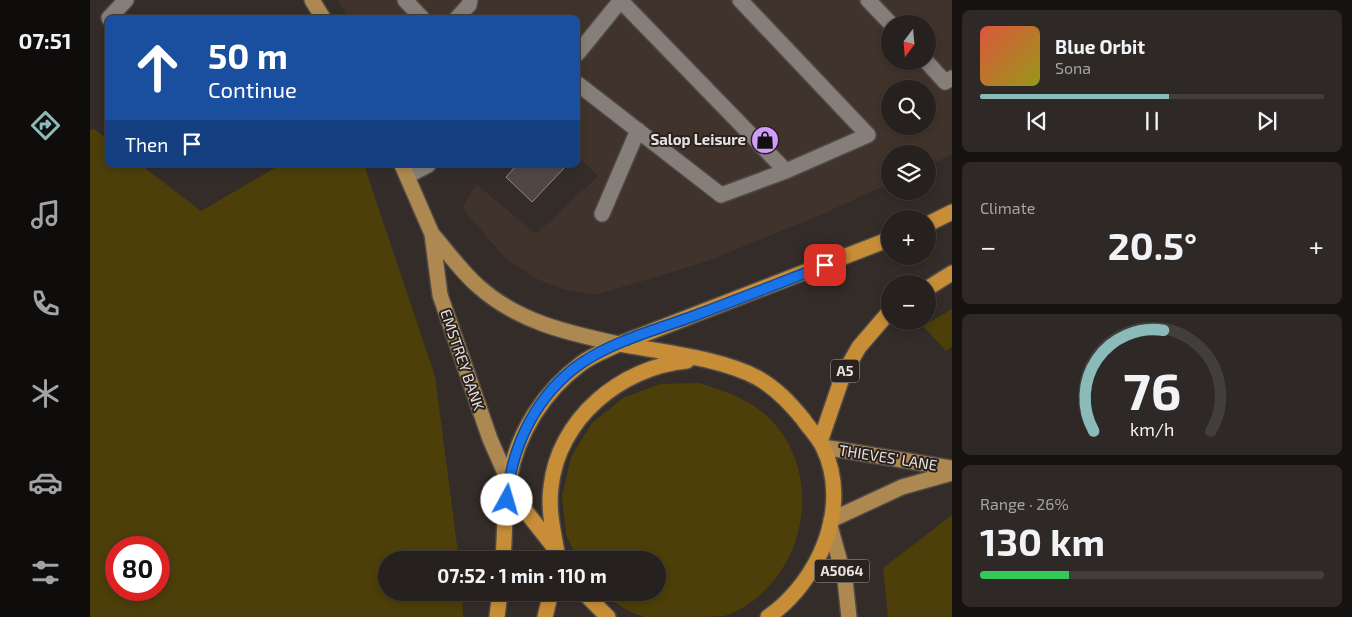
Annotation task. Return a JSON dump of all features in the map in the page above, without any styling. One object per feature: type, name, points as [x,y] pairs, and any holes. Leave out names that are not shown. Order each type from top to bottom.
[{"type":"highway","points":[[936,220],[952,212]]},
{"type":"highway","points":[[504,551],[508,480],[527,426],[541,402],[557,383],[584,362],[619,344],[881,242]]},
{"type":"highway","points":[[936,283],[952,273]]},
{"type":"highway","name":"A5","points":[[821,445],[843,375],[859,346],[881,321]]},
{"type":"highway","points":[[619,344],[738,368],[779,392],[789,401],[821,445],[832,474],[834,498],[830,523],[822,552],[809,576],[782,607],[768,617]]},
{"type":"highway","points":[[558,551],[551,520],[551,487],[559,454],[574,424],[623,380],[654,367],[698,360]]},
{"type":"highway","points":[[508,480],[529,517],[554,551]]},
{"type":"highway","points":[[498,617],[499,601]]},
{"type":"highway","points":[[545,617],[549,601]]},
{"type":"highway","points":[[590,601],[608,617]]},
{"type":"main road","points":[[312,0],[321,15]]},
{"type":"main road","name":"EMSTREY BANK","points":[[404,170],[432,234],[440,295],[490,439],[508,480]]},
{"type":"main road","name":"EMSTREY BANK","points":[[432,234],[478,286],[507,308],[542,324],[619,344]]},
{"type":"main road","name":"THIEVES' LANE","points":[[821,445],[952,468]]},
{"type":"main road","name":"THIEVES' LANE","points":[[830,523],[902,487],[952,473]]},
{"type":"main road","name":"A5064","points":[[830,523],[844,580],[849,617]]},
{"type":"lane","points":[[111,15],[126,0]]},
{"type":"lane","points":[[405,0],[419,15]]},
{"type":"lane","points":[[460,15],[469,5],[470,0]]},
{"type":"lane","points":[[580,51],[621,0],[786,172]]},
{"type":"lane","points":[[580,86],[721,195],[786,172],[868,135],[740,0]]},
{"type":"lane","points":[[868,0],[882,15]]},
{"type":"lane","points":[[934,70],[945,82],[952,78]]},
{"type":"lane","points":[[602,214],[638,130]]},
{"type":"lane","points":[[404,170],[418,167]]},
{"type":"shaded area","name":"Salop Leisure","points":[[337,0],[952,0],[952,154],[936,162],[936,145],[881,145],[881,187],[823,214],[708,261],[596,295],[565,290],[539,280],[506,259],[462,208],[476,184],[536,234],[598,176],[580,158],[580,15],[347,15]]},
{"type":"shaded area","points":[[94,129],[105,137],[105,167],[144,167],[201,211],[277,167],[365,167],[435,376],[458,551],[378,551],[378,601],[462,601],[463,617],[90,617],[90,130]]},
{"type":"shaded area","points":[[952,309],[952,347],[946,351],[927,330],[936,330],[936,318]]},
{"type":"shaded area","points":[[700,383],[737,397],[754,406],[770,419],[788,444],[799,471],[802,500],[799,529],[789,557],[773,581],[752,602],[725,616],[646,617],[623,608],[613,601],[666,601],[666,551],[574,551],[566,535],[562,496],[571,457],[592,423],[623,398],[660,384]]},
{"type":"shaded area","points":[[952,515],[952,617],[888,617],[883,568]]},
{"type":"building","points":[[515,167],[565,167],[532,202],[506,177]]},
{"type":"place","name":"Salop Leisure","points":[[765,140]]},
{"type":"route","points":[[507,500],[508,480],[527,426],[541,402],[557,383],[584,362],[619,344],[825,265]]}]
